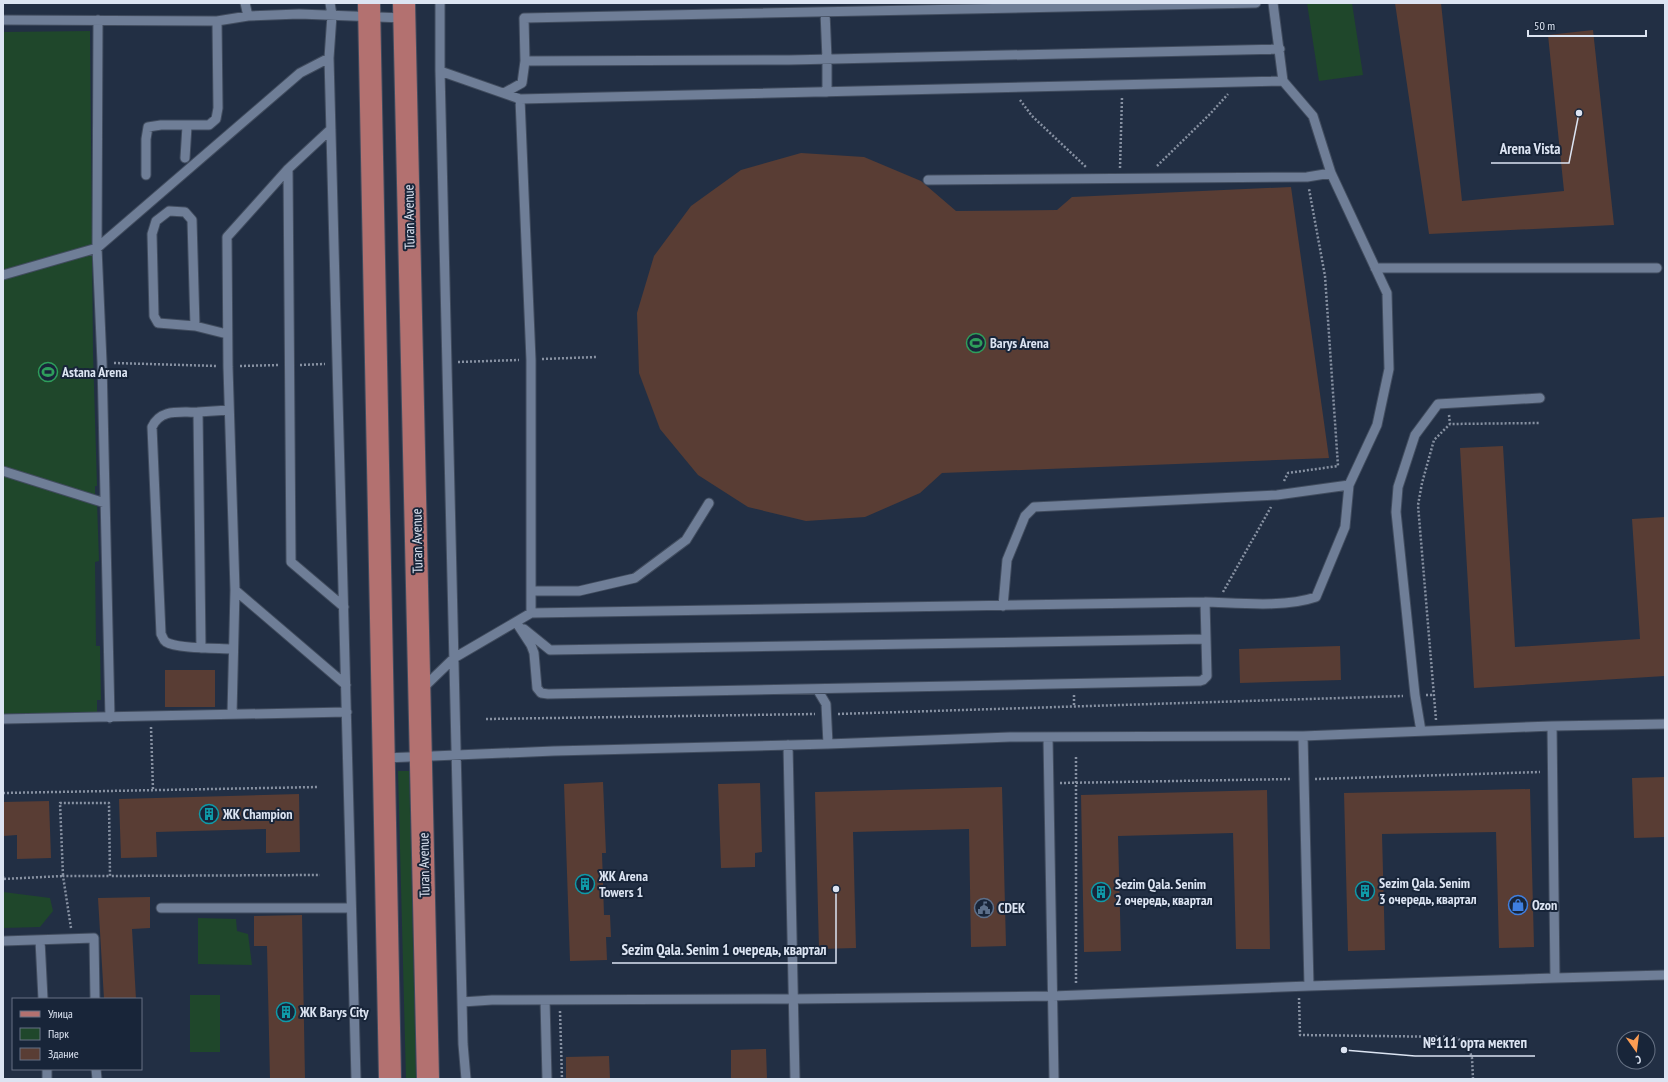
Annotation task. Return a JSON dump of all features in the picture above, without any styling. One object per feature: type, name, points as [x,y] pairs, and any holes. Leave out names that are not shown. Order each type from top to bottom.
[{"type":"main road","points":[[369,10],[385,758],[390,1079]]},
{"type":"main road","name":"Turan Avenue","points":[[404,10],[428,1079]]},
{"type":"lane","points":[[245,3],[248,16]]},
{"type":"lane","points":[[330,3],[332,15],[329,58],[356,1079]]},
{"type":"lane","points":[[440,3],[440,71],[456,756],[462,1002],[466,1079]]},
{"type":"lane","points":[[504,93],[522,83],[525,61],[524,18],[1256,3]]},
{"type":"lane","points":[[420,691],[454,658],[517,624],[531,613],[1205,602],[1285,603],[1304,601],[1316,597],[1345,527],[1349,485],[1377,425],[1389,369],[1387,293],[1331,172],[1313,116],[1283,81],[1273,3]]},
{"type":"lane","points":[[3,20],[217,20],[248,16],[299,14],[332,15],[369,10],[404,10]]},
{"type":"lane","points":[[825,12],[827,92]]},
{"type":"lane","points":[[98,20],[97,248],[102,362],[110,718]]},
{"type":"lane","points":[[146,175],[146,139],[148,127],[161,125],[209,125],[216,119],[218,108],[217,20]]},
{"type":"lane","points":[[525,61],[827,59],[1280,49]]},
{"type":"lane","points":[[3,275],[97,248],[300,73],[329,58]]},
{"type":"lane","points":[[440,71],[520,99],[1283,81]]},
{"type":"lane","points":[[520,99],[531,360],[531,613]]},
{"type":"lane","points":[[185,158],[187,126]]},
{"type":"lane","points":[[232,714],[232,649],[235,590],[227,334],[227,237],[288,169],[331,129]]},
{"type":"lane","points":[[288,169],[291,562],[344,607]]},
{"type":"lane","points":[[928,180],[1307,176],[1331,172]]},
{"type":"lane","points":[[195,326],[192,220],[185,212],[169,211],[156,221],[152,234],[154,316],[158,323],[195,326],[227,334]]},
{"type":"lane","points":[[1375,268],[1657,268]]},
{"type":"lane","points":[[1421,731],[1415,696],[1396,512],[1398,488],[1415,435],[1438,404],[1540,398]]},
{"type":"lane","points":[[229,410],[164,414],[156,419],[152,427],[161,634],[164,641],[171,644],[201,648],[232,649]]},
{"type":"lane","points":[[198,412],[201,648]]},
{"type":"lane","points":[[3,471],[105,503]]},
{"type":"lane","points":[[1003,606],[1007,560],[1025,516],[1034,507],[1277,495],[1349,485]]},
{"type":"lane","points":[[531,591],[579,591],[634,578],[686,540],[709,503]]},
{"type":"lane","points":[[235,590],[346,685]]},
{"type":"lane","points":[[517,624],[531,645],[534,653],[537,688],[541,693],[548,694],[1200,681],[1207,676],[1205,602]]},
{"type":"lane","points":[[517,624],[550,650],[1205,639]]},
{"type":"lane","points":[[817,689],[824,700],[827,714],[828,744]]},
{"type":"lane","points":[[3,719],[347,712]]},
{"type":"lane","points":[[385,758],[456,756],[554,750],[828,744],[1010,737],[1303,736],[1552,726],[1665,724]]},
{"type":"lane","points":[[1552,726],[1555,978]]},
{"type":"lane","points":[[1303,736],[1304,986]]},
{"type":"lane","points":[[1048,738],[1054,1079]]},
{"type":"lane","points":[[788,745],[795,1079]]},
{"type":"lane","points":[[161,908],[351,908]]},
{"type":"lane","points":[[3,941],[94,938],[95,998]]},
{"type":"lane","points":[[40,940],[43,998]]},
{"type":"lane","points":[[462,1002],[492,1000],[1053,996],[1304,986],[1665,975]]},
{"type":"lane","points":[[545,1000],[547,1079]]},
{"type":"path","points":[[1145,178],[1210,114],[1239,82]]},
{"type":"path","points":[[1120,178],[1122,85]]},
{"type":"path","points":[[1010,87],[1032,116],[1098,179]]},
{"type":"path","points":[[1217,603],[1288,473],[1338,466],[1325,276],[1307,176]]},
{"type":"path","points":[[102,362],[228,367],[338,364]]},
{"type":"path","points":[[1436,730],[1418,505],[1422,483],[1434,440],[1450,424],[1540,423]]},
{"type":"path","points":[[486,719],[827,714],[1433,695]]},
{"type":"path","points":[[151,716],[153,790]]},
{"type":"path","points":[[1076,757],[1076,995]]},
{"type":"path","points":[[3,793],[318,787]]},
{"type":"path","points":[[72,938],[63,876],[60,803],[109,803],[110,876]]},
{"type":"path","points":[[3,876],[3,879],[63,876],[320,875]]},
{"type":"path","points":[[1304,986],[1300,1035],[1455,1038],[1468,1045],[1472,1058],[1473,1079]]},
{"type":"path","points":[[559,1000],[562,1079]]},
{"type":"green space","points":[[1307,3],[1352,3],[1363,75],[1319,81]]},
{"type":"green space","name":"Astana Arena","points":[[90,31],[93,353],[97,486],[95,486],[95,502],[97,502],[99,561],[95,562],[96,646],[100,646],[101,700],[97,700],[97,712],[3,714],[3,32]]},
{"type":"green space","points":[[398,771],[409,771],[416,1079],[406,1079]]},
{"type":"green space","points":[[3,892],[50,898],[53,911],[40,927],[3,928]]},
{"type":"green space","points":[[198,918],[236,919],[237,931],[248,934],[252,965],[198,964]]},
{"type":"green space","points":[[190,995],[220,995],[220,1052],[190,1052]]},
{"type":"building","points":[[1395,3],[1441,3],[1462,201],[1564,191],[1548,35],[1593,30],[1614,225],[1429,234]]},
{"type":"building","name":"Barys Arena","points":[[801,153],[864,157],[921,181],[956,211],[1057,210],[1072,197],[1291,187],[1329,458],[942,473],[920,493],[865,517],[806,521],[748,507],[698,475],[660,429],[639,373],[637,313],[654,256],[691,206],[741,170]]},
{"type":"building","points":[[1503,446],[1515,647],[1640,639],[1632,519],[1665,517],[1665,676],[1474,688],[1460,448]]},
{"type":"building","points":[[1340,646],[1341,680],[1240,683],[1239,649]]},
{"type":"building","points":[[165,670],[215,670],[215,707],[165,707]]},
{"type":"building","points":[[1665,777],[1665,837],[1634,838],[1632,778]]},
{"type":"building","name":"ЖК Arena Towers 1","points":[[603,782],[606,853],[602,853],[604,915],[610,915],[611,937],[606,937],[607,960],[570,961],[564,784]]},
{"type":"building","points":[[760,783],[762,852],[755,853],[755,867],[721,868],[718,784]]},
{"type":"building","points":[[1002,787],[1006,946],[971,947],[969,829],[853,832],[856,948],[819,949],[815,792]]},
{"type":"building","name":"Sezim Qala. Senim 3 очередь, квартал","points":[[1530,789],[1534,947],[1499,948],[1496,832],[1382,834],[1385,950],[1348,951],[1344,793]]},
{"type":"building","name":"Sezim Qala. Senim 2 очередь, квартал","points":[[1267,790],[1270,949],[1236,949],[1233,833],[1118,836],[1121,951],[1084,952],[1081,795]]},
{"type":"building","name":"ЖК Champion","points":[[299,794],[300,852],[266,853],[266,829],[156,832],[157,857],[121,858],[119,799]]},
{"type":"building","points":[[49,801],[51,858],[17,859],[17,835],[3,836],[3,802]]},
{"type":"building","points":[[150,897],[150,928],[132,929],[136,998],[104,998],[98,898]]},
{"type":"building","name":"ЖК Barys City","points":[[302,915],[305,1079],[270,1079],[267,946],[254,946],[254,916]]},
{"type":"building","points":[[766,1049],[767,1079],[731,1079],[731,1050]]},
{"type":"building","points":[[609,1056],[610,1079],[566,1079],[566,1057]]},
{"type":"place","name":"Arena Vista","points":[[1579,113]]},
{"type":"place","name":"Barys Arena","points":[[976,343]]},
{"type":"place","name":"Astana Arena","points":[[48,372]]},
{"type":"place","name":"ЖК Champion","points":[[209,814]]},
{"type":"place","name":"ЖК Arena Towers 1","points":[[585,884]]},
{"type":"place","name":"Sezim Qala. Senim 1 очередь, квартал","points":[[836,889]]},
{"type":"place","name":"Sezim Qala. Senim 3 очередь, квартал","points":[[1365,891]]},
{"type":"place","name":"Sezim Qala. Senim 2 очередь, квартал","points":[[1101,892]]},
{"type":"place","name":"Ozon","points":[[1518,905]]},
{"type":"place","name":"CDEK","points":[[984,908]]},
{"type":"place","name":"ЖК Barys City","points":[[286,1012]]},
{"type":"place","name":"№111 орта мектеп","points":[[1344,1050]]}]
